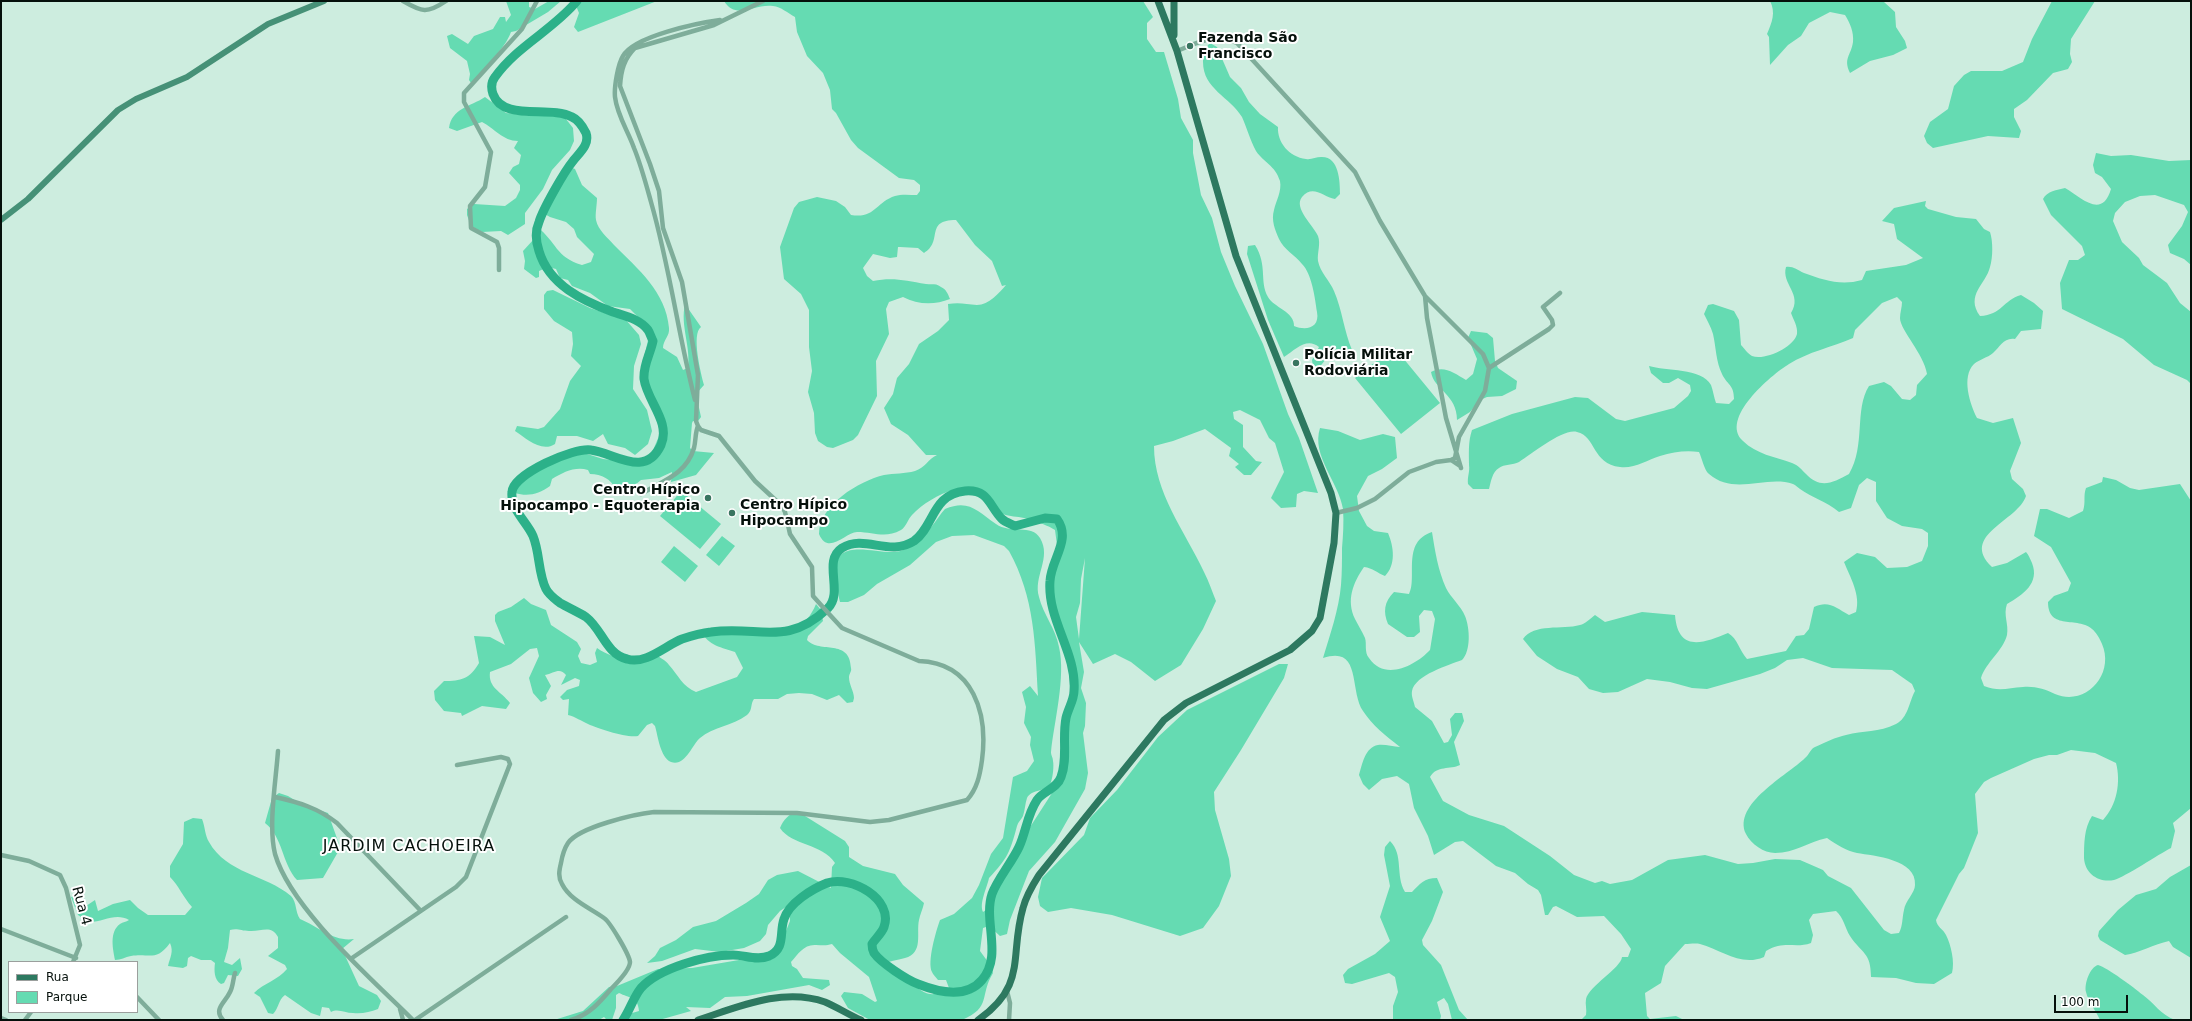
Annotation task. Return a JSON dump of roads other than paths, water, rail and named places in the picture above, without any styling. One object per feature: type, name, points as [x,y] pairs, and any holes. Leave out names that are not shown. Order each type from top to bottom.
[{"type":"main road","points":[[978,1020],[991,1011],[1007,991],[1014,972],[1022,909],[1029,890],[1039,875],[1164,720],[1186,703],[1290,650],[1312,631],[1320,618],[1334,544],[1336,513],[1331,493],[1234,249],[1177,51],[1158,1]]},
{"type":"main road","points":[[1174,1],[1174,43]]},
{"type":"main road","points":[[698,1020],[765,1000],[787,996],[808,998],[826,1002],[861,1020]]},
{"type":"street","points":[[1,220],[28,199],[118,110],[146,94],[187,77],[268,24],[324,1]]},
{"type":"street","points":[[403,1],[420,11],[432,9],[446,1]]},
{"type":"street","points":[[499,270],[499,248],[497,242],[471,228],[470,206],[485,187],[491,152],[464,102],[464,93],[522,29],[537,1]]},
{"type":"street","points":[[615,96],[620,86],[626,58],[635,48],[714,25],[763,1]]},
{"type":"street","points":[[641,494],[674,477],[683,468],[694,448],[700,428],[696,404],[684,357],[676,306],[651,203],[634,148],[617,108],[614,87],[622,56],[632,45],[648,38],[724,19]]},
{"type":"street","points":[[1177,51],[1213,37],[1227,39],[1238,43],[1355,172],[1380,221],[1425,296],[1483,354],[1489,368],[1485,391],[1459,437],[1455,458],[1451,460]]},
{"type":"street","points":[[620,86],[650,164],[658,192],[663,228],[682,282],[698,375],[696,404]]},
{"type":"street","points":[[1489,368],[1549,329],[1552,325],[1552,320],[1543,307],[1560,293]]},
{"type":"street","points":[[1336,513],[1357,508],[1375,499],[1409,472],[1436,462],[1451,460],[1457,462],[1462,468],[1446,418],[1427,318],[1425,296]]},
{"type":"street","points":[[571,1020],[593,1010],[613,987],[630,962],[626,951],[606,919],[579,903],[562,885],[559,873],[562,857],[567,844],[578,834],[637,813],[654,812],[797,813],[870,822],[888,820],[949,806],[967,800],[974,793],[980,774],[984,729],[975,698],[967,684],[958,674],[947,666],[931,661],[919,661],[842,628],[818,602],[812,589],[812,567],[790,534],[785,512],[782,506],[755,481],[719,436],[700,428]]},
{"type":"street","points":[[278,751],[272,831],[275,854],[284,875],[300,900],[325,931],[414,1020],[566,917]]},
{"type":"street","points":[[352,958],[420,910],[456,887],[466,877],[510,764],[508,759],[501,757],[457,766]]},
{"type":"street","points":[[274,797],[294,802],[324,813],[337,823],[420,910]]},
{"type":"street","name":"Rua 4","points":[[1,855],[29,861],[60,875],[66,888],[80,945],[75,960],[1,929]]},
{"type":"street","points":[[223,1020],[219,1015],[218,1010],[230,992],[235,973]]},
{"type":"street","points":[[1007,991],[1010,1004],[1009,1020]]},
{"type":"street","points":[[138,998],[158,1020]]},
{"type":"street","points":[[400,1007],[403,1020]]},
{"type":"street","points":[[1,1018],[6,1020]]},
{"type":"waterway","points":[[577,1],[557,21],[524,47],[504,66],[493,81],[492,92],[498,103],[506,108],[528,112],[552,112],[563,114],[572,117],[579,122],[586,133],[587,137],[585,145],[564,173],[541,216],[536,233],[538,248],[544,263],[551,273],[568,290],[590,303],[637,321],[648,330],[653,341],[646,365],[644,379],[649,395],[661,420],[663,436],[661,445],[654,455],[647,461],[629,461],[600,452],[583,450],[559,457],[546,463],[522,477],[515,485],[512,492],[512,498],[516,510],[533,536],[537,549],[543,583],[547,591],[560,603],[586,617],[596,628],[609,647],[614,652],[627,659],[634,660],[649,657],[682,639],[704,633],[728,631],[772,632],[799,628],[813,620],[828,608],[832,601],[834,594],[834,561],[836,554],[842,548],[851,544],[859,543],[886,547],[905,545],[914,541],[921,535],[940,504],[946,498],[954,493],[973,491],[988,499],[1002,519],[1015,526],[1045,518],[1057,519],[1061,527],[1062,542],[1051,573],[1050,595],[1074,677],[1074,694],[1065,726],[1064,763],[1061,777],[1053,787],[1037,800],[1031,812],[1019,847],[992,894],[990,904],[991,960],[988,971],[982,980],[975,986],[960,992],[934,989],[913,982],[888,966],[877,957],[874,953],[872,945],[884,927],[885,917],[883,907],[877,899],[858,886],[837,881],[827,883],[815,889],[802,897],[791,907],[784,919],[780,944],[774,953],[760,958],[738,955],[710,957],[684,964],[659,974],[641,988],[623,1020]]},
{"type":"place","name":"Fazenda São Francisco","points":[[1190,46]]},
{"type":"place","name":"Polícia Militar Rodoviária","points":[[1296,363]]},
{"type":"place","name":"Centro Hípico Hipocampo - Equoterapia","points":[[708,498]]},
{"type":"place","name":"Centro Hípico Hipocampo","points":[[732,513]]},
{"type":"district","name":"JARDIM CACHOEIRA","points":[[409,847]]}]
